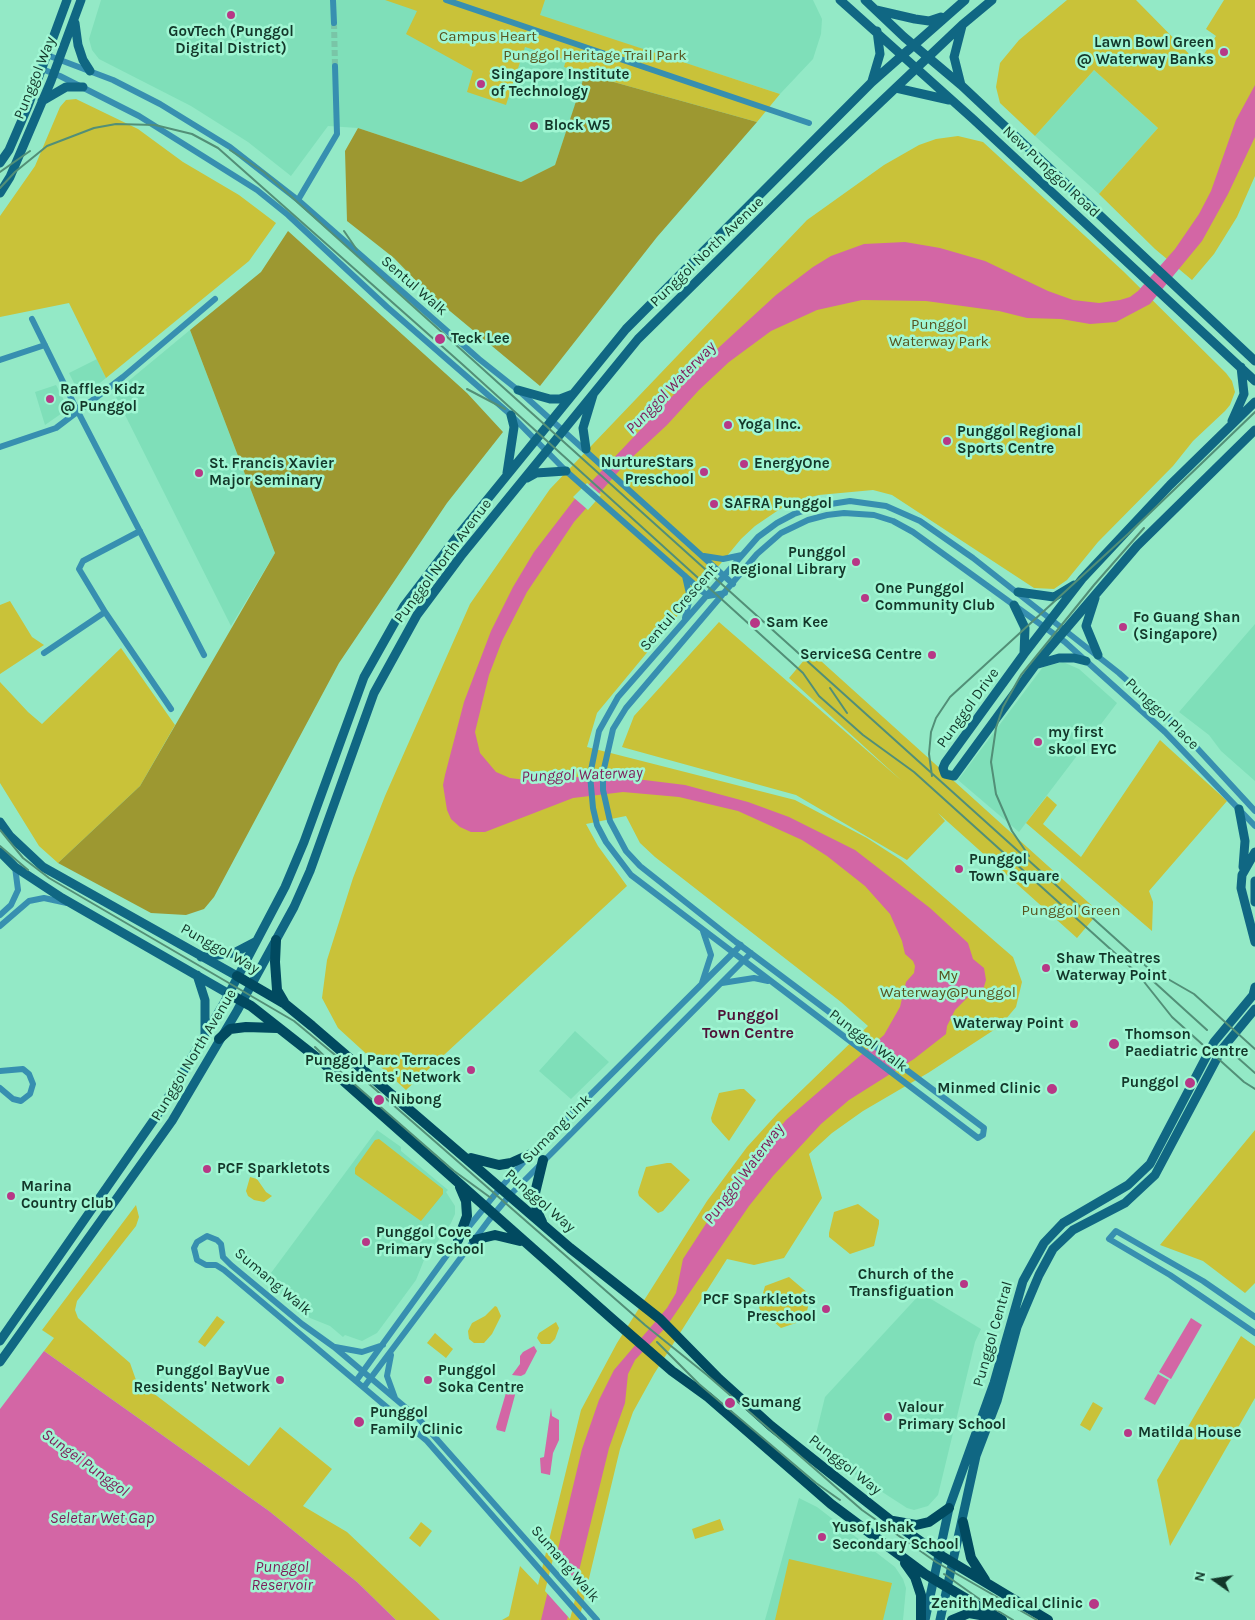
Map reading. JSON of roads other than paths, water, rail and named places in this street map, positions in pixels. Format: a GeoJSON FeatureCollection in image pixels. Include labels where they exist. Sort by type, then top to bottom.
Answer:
{"type":"FeatureCollection","features":[{"type":"Feature","properties":{"kind":"main road","name":"Punggol Way"},"geometry":{"type":"LineString","coordinates":[[0,163],[9,150],[42,69],[67,0]]}},
{"type":"Feature","properties":{"kind":"main road","name":"Punggol Way"},"geometry":{"type":"LineString","coordinates":[[0,193],[10,177],[54,73],[81,0]]}},
{"type":"Feature","properties":{"kind":"main road","name":"New Punggol Road"},"geometry":{"type":"LineString","coordinates":[[840,0],[877,31],[1255,381]]}},
{"type":"Feature","properties":{"kind":"main road","name":"New Punggol Road"},"geometry":{"type":"LineString","coordinates":[[865,0],[913,45],[961,85],[1254,359]]}},
{"type":"Feature","properties":{"kind":"main road","name":"Punggol North Avenue"},"geometry":{"type":"LineString","coordinates":[[0,1342],[160,1111],[229,994],[297,860],[351,708],[364,677],[386,634],[416,590],[506,475],[626,328],[872,82],[965,0]]}},
{"type":"Feature","properties":{"kind":"main road","name":"Punggol North Avenue"},"geometry":{"type":"LineString","coordinates":[[0,1362],[172,1121],[252,984],[310,871],[358,730],[388,664],[417,615],[461,556],[594,390],[638,339],[687,288],[962,25],[992,0]]}},
{"type":"Feature","properties":{"kind":"main road"},"geometry":{"type":"LineString","coordinates":[[876,10],[929,21],[945,16]]}},
{"type":"Feature","properties":{"kind":"main road"},"geometry":{"type":"LineString","coordinates":[[75,18],[74,32],[83,60],[90,71]]}},
{"type":"Feature","properties":{"kind":"main road"},"geometry":{"type":"LineString","coordinates":[[961,85],[954,57],[962,25]]}},
{"type":"Feature","properties":{"kind":"main road"},"geometry":{"type":"LineString","coordinates":[[872,82],[880,54],[877,31]]}},
{"type":"Feature","properties":{"kind":"main road"},"geometry":{"type":"LineString","coordinates":[[42,100],[66,87],[83,87]]}},
{"type":"Feature","properties":{"kind":"main road"},"geometry":{"type":"LineString","coordinates":[[896,88],[951,101]]}},
{"type":"Feature","properties":{"kind":"main road"},"geometry":{"type":"LineString","coordinates":[[1230,425],[1244,394],[1241,367]]}},
{"type":"Feature","properties":{"kind":"main road"},"geometry":{"type":"LineString","coordinates":[[518,390],[550,399],[560,399],[574,393]]}},
{"type":"Feature","properties":{"kind":"main road"},"geometry":{"type":"LineString","coordinates":[[586,449],[583,428],[594,390]]}},
{"type":"Feature","properties":{"kind":"main road","name":"Punggol Drive"},"geometry":{"type":"LineString","coordinates":[[1254,431],[1137,546],[1036,664],[954,776],[945,774],[942,768],[945,763],[1024,654],[1082,579],[1170,485],[1255,402]]}},
{"type":"Feature","properties":{"kind":"main road"},"geometry":{"type":"LineString","coordinates":[[506,475],[514,426],[510,414]]}},
{"type":"Feature","properties":{"kind":"main road"},"geometry":{"type":"LineString","coordinates":[[522,481],[536,473],[566,471]]}},
{"type":"Feature","properties":{"kind":"main road"},"geometry":{"type":"LineString","coordinates":[[1018,592],[1054,597],[1082,579]]}},
{"type":"Feature","properties":{"kind":"main road"},"geometry":{"type":"LineString","coordinates":[[1097,593],[1086,626],[1098,655]]}},
{"type":"Feature","properties":{"kind":"main road"},"geometry":{"type":"LineString","coordinates":[[1014,605],[1025,628],[1024,654]]}},
{"type":"Feature","properties":{"kind":"main road"},"geometry":{"type":"LineString","coordinates":[[1036,664],[1059,658],[1074,658],[1086,661]]}},
{"type":"Feature","properties":{"kind":"main road"},"geometry":{"type":"LineString","coordinates":[[1239,809],[1245,841],[1242,900],[1255,942]]}},
{"type":"Feature","properties":{"kind":"main road","name":"Punggol Way"},"geometry":{"type":"LineString","coordinates":[[0,822],[10,836],[43,867],[285,1004],[543,1224],[660,1319],[719,1380],[771,1426],[890,1520],[940,1555],[1048,1620]]}},
{"type":"Feature","properties":{"kind":"main road"},"geometry":{"type":"LineString","coordinates":[[0,852],[15,867],[73,904],[242,1001],[321,1061],[672,1371],[708,1397],[831,1504],[948,1589],[999,1619]]}},
{"type":"Feature","properties":{"kind":"main road"},"geometry":{"type":"LineString","coordinates":[[1242,875],[1255,852]]}},
{"type":"Feature","properties":{"kind":"main road"},"geometry":{"type":"LineString","coordinates":[[1255,881],[1255,901]]}},
{"type":"Feature","properties":{"kind":"main road"},"geometry":{"type":"LineString","coordinates":[[276,940],[277,990],[285,1004]]}},
{"type":"Feature","properties":{"kind":"main road"},"geometry":{"type":"LineString","coordinates":[[201,957],[234,953],[248,948],[257,941]]}},
{"type":"Feature","properties":{"kind":"main road"},"geometry":{"type":"LineString","coordinates":[[197,975],[205,1000],[205,1036]]}},
{"type":"Feature","properties":{"kind":"main road","name":"Punggol Central"},"geometry":{"type":"LineString","coordinates":[[925,1620],[950,1508],[994,1383],[1016,1297],[1038,1252],[1044,1242],[1063,1223],[1128,1185],[1150,1164],[1214,1042],[1253,995],[1255,987]]}},
{"type":"Feature","properties":{"kind":"main road","name":"Punggol Central"},"geometry":{"type":"LineString","coordinates":[[940,1620],[976,1456],[997,1401],[1017,1327],[1029,1296],[1053,1249],[1073,1230],[1126,1202],[1155,1175],[1222,1049],[1255,1009]]}},
{"type":"Feature","properties":{"kind":"main road"},"geometry":{"type":"LineString","coordinates":[[220,1039],[230,1029],[277,1028]]}},
{"type":"Feature","properties":{"kind":"main road"},"geometry":{"type":"LineString","coordinates":[[465,1156],[499,1165],[511,1163],[531,1154]]}},
{"type":"Feature","properties":{"kind":"main road"},"geometry":{"type":"LineString","coordinates":[[543,1160],[535,1193],[537,1211],[543,1224]]}},
{"type":"Feature","properties":{"kind":"main road"},"geometry":{"type":"LineString","coordinates":[[454,1177],[464,1192],[467,1208],[467,1216],[458,1240]]}},
{"type":"Feature","properties":{"kind":"main road"},"geometry":{"type":"LineString","coordinates":[[474,1240],[490,1235],[503,1235],[524,1242]]}},
{"type":"Feature","properties":{"kind":"main road"},"geometry":{"type":"LineString","coordinates":[[890,1520],[916,1525],[929,1522],[950,1508]]}},
{"type":"Feature","properties":{"kind":"main road"},"geometry":{"type":"LineString","coordinates":[[963,1522],[971,1558],[988,1584]]}},
{"type":"Feature","properties":{"kind":"main road"},"geometry":{"type":"LineString","coordinates":[[898,1554],[915,1577],[921,1595],[921,1620]]}},
{"type":"Feature","properties":{"kind":"main road"},"geometry":{"type":"LineString","coordinates":[[952,1620],[969,1613],[999,1619]]}},
{"type":"Feature","properties":{"kind":"street"},"geometry":{"type":"LineString","coordinates":[[333,0],[334,23]]}},
{"type":"Feature","properties":{"kind":"street"},"geometry":{"type":"LineString","coordinates":[[446,0],[809,123]]}},
{"type":"Feature","properties":{"kind":"street","name":"Sentul Walk"},"geometry":{"type":"LineString","coordinates":[[47,55],[90,71],[160,104],[230,147],[298,200],[478,359],[518,390],[586,449],[733,584]]}},
{"type":"Feature","properties":{"kind":"street"},"geometry":{"type":"LineString","coordinates":[[298,200],[337,134],[335,66]]}},
{"type":"Feature","properties":{"kind":"street"},"geometry":{"type":"LineString","coordinates":[[42,69],[83,87],[139,116],[257,190],[288,215],[387,307],[510,414],[566,471],[708,596],[725,593]]}},
{"type":"Feature","properties":{"kind":"street"},"geometry":{"type":"LineString","coordinates":[[0,447],[56,428],[123,377],[215,299]]}},
{"type":"Feature","properties":{"kind":"street"},"geometry":{"type":"LineString","coordinates":[[32,319],[204,655]]}},
{"type":"Feature","properties":{"kind":"street"},"geometry":{"type":"LineString","coordinates":[[0,360],[46,345]]}},
{"type":"Feature","properties":{"kind":"street","name":"Sentul Crescent"},"geometry":{"type":"LineString","coordinates":[[744,961],[650,890],[619,861],[597,825],[590,775],[593,751],[603,721],[618,697],[758,537],[777,523],[794,514],[818,506],[850,501],[886,506],[920,521],[1052,618]]}},
{"type":"Feature","properties":{"kind":"street","name":"Sentul Crescent"},"geometry":{"type":"LineString","coordinates":[[751,953],[640,866],[629,854],[616,836],[610,821],[603,790],[603,766],[608,741],[626,708],[757,554],[782,534],[808,520],[827,514],[859,514],[884,518],[913,532],[1045,626]]}},
{"type":"Feature","properties":{"kind":"street"},"geometry":{"type":"LineString","coordinates":[[140,531],[83,561],[79,568],[105,612],[171,709]]}},
{"type":"Feature","properties":{"kind":"street"},"geometry":{"type":"LineString","coordinates":[[702,556],[723,559],[742,555]]}},
{"type":"Feature","properties":{"kind":"street"},"geometry":{"type":"LineString","coordinates":[[685,576],[690,598],[685,620]]}},
{"type":"Feature","properties":{"kind":"street"},"geometry":{"type":"LineString","coordinates":[[44,653],[105,612]]}},
{"type":"Feature","properties":{"kind":"street","name":"Punggol Place"},"geometry":{"type":"LineString","coordinates":[[1052,618],[1098,655],[1173,722],[1255,811]]}},
{"type":"Feature","properties":{"kind":"street","name":"Punggol Place"},"geometry":{"type":"LineString","coordinates":[[1045,626],[1165,732],[1255,826]]}},
{"type":"Feature","properties":{"kind":"street"},"geometry":{"type":"LineString","coordinates":[[0,915],[11,905],[18,890],[15,867]]}},
{"type":"Feature","properties":{"kind":"street"},"geometry":{"type":"LineString","coordinates":[[0,926],[24,905],[34,899],[44,898],[73,904]]}},
{"type":"Feature","properties":{"kind":"street"},"geometry":{"type":"LineString","coordinates":[[700,927],[707,938],[711,955],[701,987]]}},
{"type":"Feature","properties":{"kind":"street","name":"Sumang Link"},"geometry":{"type":"LineString","coordinates":[[356,1381],[385,1344],[458,1240],[501,1187],[531,1154],[701,987],[741,945]]}},
{"type":"Feature","properties":{"kind":"street","name":"Sumang Link"},"geometry":{"type":"LineString","coordinates":[[364,1387],[494,1213],[510,1195],[751,953]]}},
{"type":"Feature","properties":{"kind":"street","name":"Punggol Walk"},"geometry":{"type":"LineString","coordinates":[[744,961],[928,1103],[978,1138],[983,1135],[984,1128],[751,953]]}},
{"type":"Feature","properties":{"kind":"street"},"geometry":{"type":"LineString","coordinates":[[720,984],[754,978],[770,982]]}},
{"type":"Feature","properties":{"kind":"street"},"geometry":{"type":"LineString","coordinates":[[0,1071],[23,1069],[29,1074],[34,1084],[30,1094],[21,1102],[13,1099],[0,1088]]}},
{"type":"Feature","properties":{"kind":"street"},"geometry":{"type":"LineString","coordinates":[[1255,1317],[1203,1280],[1116,1231],[1109,1239],[1170,1275],[1255,1333]]}},
{"type":"Feature","properties":{"kind":"street","name":"Sumang Walk"},"geometry":{"type":"LineString","coordinates":[[584,1620],[426,1441],[224,1270],[216,1265],[206,1265],[197,1260],[194,1248],[197,1242],[206,1236],[217,1240],[221,1244],[223,1257],[231,1265],[302,1324],[334,1347],[418,1418],[598,1620]]}},
{"type":"Feature","properties":{"kind":"street"},"geometry":{"type":"LineString","coordinates":[[334,1347],[362,1352],[385,1344]]}},
{"type":"Feature","properties":{"kind":"street"},"geometry":{"type":"LineString","coordinates":[[393,1349],[387,1367],[395,1399]]}},
{"type":"Feature","properties":{"kind":"water","name":"Punggol Waterway"},"geometry":{"type":"Polygon","coordinates":[[[1255,85],[1255,137],[1228,194],[1202,241],[1150,304],[1116,322],[1090,324],[1061,319],[1027,318],[999,311],[926,301],[862,300],[817,310],[771,331],[729,362],[699,390],[667,425],[626,463],[574,522],[527,592],[502,641],[489,675],[475,732],[480,753],[496,772],[510,778],[526,780],[620,777],[685,785],[748,802],[789,817],[855,850],[930,908],[968,943],[973,959],[984,968],[986,980],[983,990],[969,996],[955,1010],[947,1026],[946,1034],[914,1059],[849,1100],[821,1124],[773,1176],[749,1206],[666,1327],[635,1360],[628,1374],[625,1403],[609,1448],[567,1620],[541,1620],[582,1449],[599,1400],[614,1370],[667,1308],[676,1293],[683,1259],[726,1193],[786,1120],[884,1035],[900,1007],[906,982],[914,973],[915,966],[913,961],[905,954],[902,941],[890,914],[865,886],[827,856],[802,840],[738,811],[679,797],[623,792],[573,798],[485,832],[471,832],[460,827],[451,819],[447,810],[443,785],[464,702],[491,631],[513,587],[534,552],[574,500],[715,351],[776,295],[813,267],[831,256],[864,244],[905,242],[940,248],[985,261],[1048,291],[1073,300],[1099,303],[1130,297],[1138,291],[1175,249],[1199,214],[1211,191],[1236,120],[1255,85]]]}},
{"type":"Feature","properties":{"kind":"water"},"geometry":{"type":"Polygon","coordinates":[[[1191,1318],[1202,1325],[1171,1379],[1159,1372],[1191,1318]]]}},
{"type":"Feature","properties":{"kind":"water"},"geometry":{"type":"Polygon","coordinates":[[[534,1346],[537,1351],[525,1374],[521,1376],[512,1375],[520,1364],[520,1356],[523,1352],[534,1346]]]}},
{"type":"Feature","properties":{"kind":"water","name":"Seletar Wet Gap"},"geometry":{"type":"Polygon","coordinates":[[[44,1351],[269,1511],[357,1582],[396,1620],[0,1620],[0,1409],[44,1351]]]}},
{"type":"Feature","properties":{"kind":"water"},"geometry":{"type":"Polygon","coordinates":[[[1158,1374],[1169,1380],[1155,1405],[1144,1399],[1158,1374]]]}},
{"type":"Feature","properties":{"kind":"water"},"geometry":{"type":"Polygon","coordinates":[[[508,1386],[512,1387],[515,1395],[505,1432],[497,1430],[496,1427],[508,1386]]]}},
{"type":"Feature","properties":{"kind":"water"},"geometry":{"type":"Polygon","coordinates":[[[551,1408],[552,1416],[559,1420],[559,1440],[553,1453],[550,1475],[541,1473],[540,1458],[544,1457],[551,1408]]]}},
{"type":"Feature","properties":{"kind":"tunnel"},"geometry":{"type":"LineString","coordinates":[[334,23],[335,66]]}},
{"type":"Feature","properties":{"kind":"railway"},"geometry":{"type":"LineString","coordinates":[[0,188],[15,172],[47,146],[94,128],[116,124],[155,125],[192,134],[218,148],[462,364],[803,673],[819,696],[863,735],[914,772],[1137,973],[1172,1017],[1244,1082],[1255,1089]]}},
{"type":"Feature","properties":{"kind":"railway"},"geometry":{"type":"LineString","coordinates":[[230,150],[264,172],[1147,967],[1194,994],[1255,1049]]}},
{"type":"Feature","properties":{"kind":"railway"},"geometry":{"type":"LineString","coordinates":[[0,172],[30,151]]}},
{"type":"Feature","properties":{"kind":"railway"},"geometry":{"type":"LineString","coordinates":[[344,231],[357,250]]}},
{"type":"Feature","properties":{"kind":"railway"},"geometry":{"type":"LineString","coordinates":[[467,389],[505,409]]}},
{"type":"Feature","properties":{"kind":"railway"},"geometry":{"type":"LineString","coordinates":[[932,776],[929,754],[931,732],[936,718],[950,697],[1128,534],[1255,412]]}},
{"type":"Feature","properties":{"kind":"railway"},"geometry":{"type":"LineString","coordinates":[[1029,856],[1012,831],[996,794],[991,762],[996,728],[1003,707],[1021,675],[1094,585],[1144,528]]}},
{"type":"Feature","properties":{"kind":"railway"},"geometry":{"type":"LineString","coordinates":[[830,688],[847,713]]}},
{"type":"Feature","properties":{"kind":"railway"},"geometry":{"type":"LineString","coordinates":[[0,830],[23,858],[49,878],[294,1021],[862,1510],[936,1562],[1037,1620]]}},
{"type":"Feature","properties":{"kind":"railway"},"geometry":{"type":"LineString","coordinates":[[0,846],[28,870]]}},
{"type":"Feature","properties":{"kind":"railway"},"geometry":{"type":"LineString","coordinates":[[1142,971],[1207,1030]]}},
{"type":"Feature","properties":{"kind":"railway"},"geometry":{"type":"LineString","coordinates":[[315,1047],[345,1076],[454,1171],[491,1198]]}},
{"type":"Feature","properties":{"kind":"railway"},"geometry":{"type":"LineString","coordinates":[[1229,1050],[1255,1073]]}},
{"type":"Feature","properties":{"kind":"railway"},"geometry":{"type":"LineString","coordinates":[[657,1342],[699,1384],[816,1483],[840,1500]]}},
{"type":"Feature","properties":{"kind":"railway"},"geometry":{"type":"LineString","coordinates":[[944,1574],[1013,1620]]}},
{"type":"Feature","properties":{"kind":"place","name":"GovTech (Punggol Digital District)"},"geometry":{"type":"Point","coordinates":[231,15]}},
{"type":"Feature","properties":{"kind":"place","name":"Lawn Bowl Green @ Waterway Banks"},"geometry":{"type":"Point","coordinates":[1224,52]}},
{"type":"Feature","properties":{"kind":"place","name":"Singapore Institute of Technology"},"geometry":{"type":"Point","coordinates":[481,84]}},
{"type":"Feature","properties":{"kind":"place","name":"Block W5"},"geometry":{"type":"Point","coordinates":[534,126]}},
{"type":"Feature","properties":{"kind":"place","name":"Teck Lee"},"geometry":{"type":"Point","coordinates":[440,339]}},
{"type":"Feature","properties":{"kind":"place","name":"Raffles Kidz @ Punggol"},"geometry":{"type":"Point","coordinates":[50,399]}},
{"type":"Feature","properties":{"kind":"place","name":"Yoga Inc."},"geometry":{"type":"Point","coordinates":[728,425]}},
{"type":"Feature","properties":{"kind":"place","name":"Punggol Regional Sports Centre"},"geometry":{"type":"Point","coordinates":[947,441]}},
{"type":"Feature","properties":{"kind":"place","name":"EnergyOne"},"geometry":{"type":"Point","coordinates":[744,464]}},
{"type":"Feature","properties":{"kind":"place","name":"NurtureStars Preschool"},"geometry":{"type":"Point","coordinates":[704,472]}},
{"type":"Feature","properties":{"kind":"place","name":"St. Francis Xavier Major Seminary"},"geometry":{"type":"Point","coordinates":[199,473]}},
{"type":"Feature","properties":{"kind":"place","name":"SAFRA Punggol"},"geometry":{"type":"Point","coordinates":[714,504]}},
{"type":"Feature","properties":{"kind":"place","name":"Punggol Regional Library"},"geometry":{"type":"Point","coordinates":[856,562]}},
{"type":"Feature","properties":{"kind":"place","name":"One Punggol Community Club"},"geometry":{"type":"Point","coordinates":[865,598]}},
{"type":"Feature","properties":{"kind":"place","name":"Sam Kee"},"geometry":{"type":"Point","coordinates":[755,623]}},
{"type":"Feature","properties":{"kind":"place","name":"Fo Guang Shan (Singapore)"},"geometry":{"type":"Point","coordinates":[1123,627]}},
{"type":"Feature","properties":{"kind":"place","name":"ServiceSG Centre"},"geometry":{"type":"Point","coordinates":[932,655]}},
{"type":"Feature","properties":{"kind":"place","name":"my first skool EYC"},"geometry":{"type":"Point","coordinates":[1038,742]}},
{"type":"Feature","properties":{"kind":"place","name":"Punggol Town Square"},"geometry":{"type":"Point","coordinates":[959,869]}},
{"type":"Feature","properties":{"kind":"place","name":"Shaw Theatres Waterway Point"},"geometry":{"type":"Point","coordinates":[1046,968]}},
{"type":"Feature","properties":{"kind":"place","name":"Waterway Point"},"geometry":{"type":"Point","coordinates":[1074,1024]}},
{"type":"Feature","properties":{"kind":"place","name":"Thomson Paediatric Centre"},"geometry":{"type":"Point","coordinates":[1114,1044]}},
{"type":"Feature","properties":{"kind":"place","name":"Punggol Parc Terraces Residents' Network"},"geometry":{"type":"Point","coordinates":[471,1070]}},
{"type":"Feature","properties":{"kind":"place","name":"Punggol"},"geometry":{"type":"Point","coordinates":[1190,1083]}},
{"type":"Feature","properties":{"kind":"place","name":"Minmed Clinic"},"geometry":{"type":"Point","coordinates":[1052,1089]}},
{"type":"Feature","properties":{"kind":"place","name":"Nibong"},"geometry":{"type":"Point","coordinates":[379,1100]}},
{"type":"Feature","properties":{"kind":"place","name":"PCF Sparkletots"},"geometry":{"type":"Point","coordinates":[207,1169]}},
{"type":"Feature","properties":{"kind":"place","name":"Marina Country Club"},"geometry":{"type":"Point","coordinates":[11,1196]}},
{"type":"Feature","properties":{"kind":"place","name":"Punggol Cove Primary School"},"geometry":{"type":"Point","coordinates":[366,1242]}},
{"type":"Feature","properties":{"kind":"place","name":"Church of the Transfiguation"},"geometry":{"type":"Point","coordinates":[964,1284]}},
{"type":"Feature","properties":{"kind":"place","name":"PCF Sparkletots Preschool"},"geometry":{"type":"Point","coordinates":[826,1309]}},
{"type":"Feature","properties":{"kind":"place","name":"Punggol BayVue Residents' Network"},"geometry":{"type":"Point","coordinates":[280,1380]}},
{"type":"Feature","properties":{"kind":"place","name":"Punggol Soka Centre"},"geometry":{"type":"Point","coordinates":[428,1380]}},
{"type":"Feature","properties":{"kind":"place","name":"Sumang"},"geometry":{"type":"Point","coordinates":[730,1403]}},
{"type":"Feature","properties":{"kind":"place","name":"Valour Primary School"},"geometry":{"type":"Point","coordinates":[888,1417]}},
{"type":"Feature","properties":{"kind":"place","name":"Punggol Family Clinic"},"geometry":{"type":"Point","coordinates":[359,1422]}},
{"type":"Feature","properties":{"kind":"place","name":"Matilda House"},"geometry":{"type":"Point","coordinates":[1128,1433]}},
{"type":"Feature","properties":{"kind":"place","name":"Yusof Ishak Secondary School"},"geometry":{"type":"Point","coordinates":[822,1537]}},
{"type":"Feature","properties":{"kind":"place","name":"Zenith Medical Clinic"},"geometry":{"type":"Point","coordinates":[1094,1604]}},
{"type":"Feature","properties":{"kind":"district","name":"Punggol Town Centre"},"geometry":{"type":"Point","coordinates":[748,1024]}},
{"type":"Feature","properties":{"kind":"park label","name":"Campus Heart"},"geometry":{"type":"Point","coordinates":[488,37]}},
{"type":"Feature","properties":{"kind":"park label","name":"Punggol Heritage Trail Park"},"geometry":{"type":"Point","coordinates":[595,56]}},
{"type":"Feature","properties":{"kind":"park label","name":"Punggol Waterway Park"},"geometry":{"type":"Point","coordinates":[939,334]}},
{"type":"Feature","properties":{"kind":"park label","name":"Punggol Green"},"geometry":{"type":"Point","coordinates":[1071,911]}},
{"type":"Feature","properties":{"kind":"park label","name":"My Waterway@Punggol"},"geometry":{"type":"Point","coordinates":[948,984]}},
{"type":"Feature","properties":{"kind":"water label","name":"Sungei Punggol"},"geometry":{"type":"Point","coordinates":[85,1463]}},
{"type":"Feature","properties":{"kind":"water label","name":"Punggol Reservoir"},"geometry":{"type":"Point","coordinates":[282,1576]}}]}
